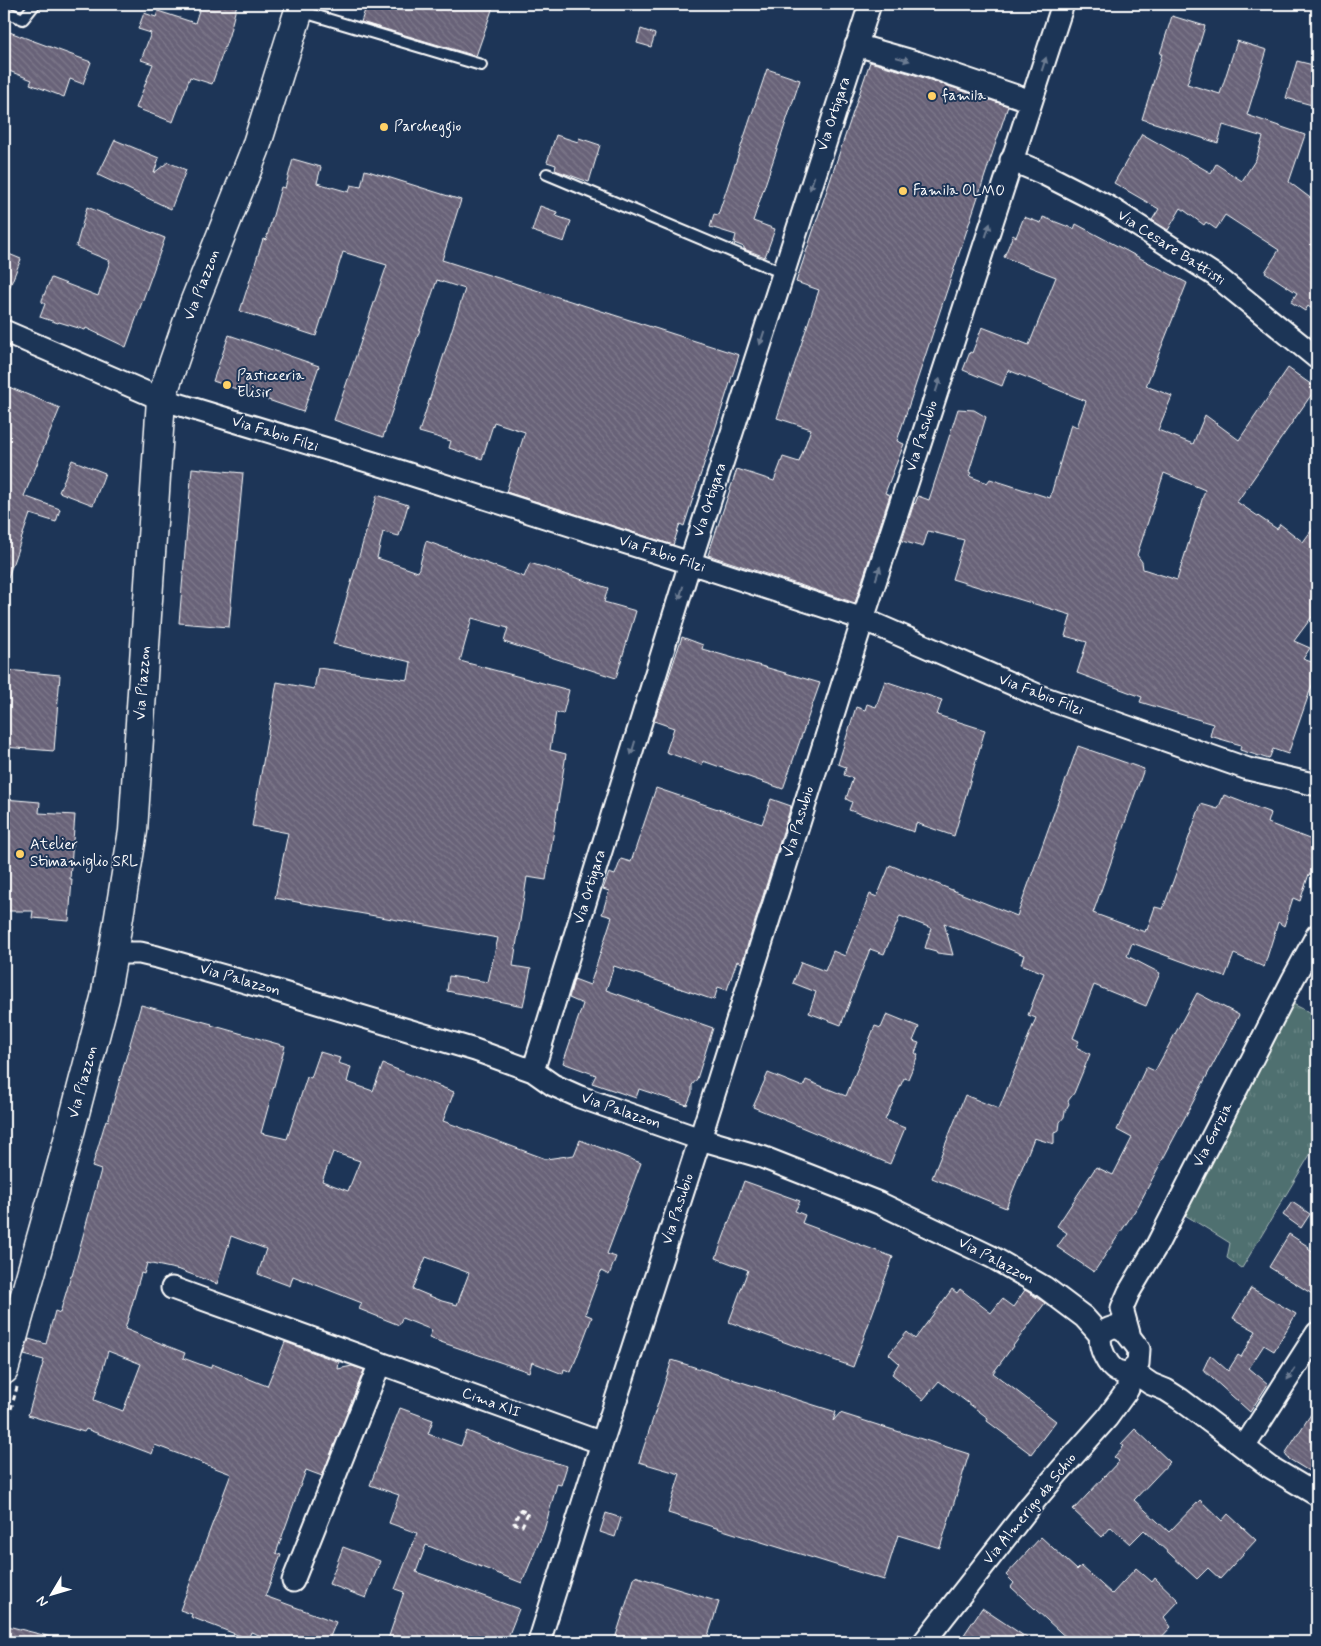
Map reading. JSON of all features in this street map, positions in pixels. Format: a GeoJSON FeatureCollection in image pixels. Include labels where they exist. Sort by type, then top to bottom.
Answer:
{"type":"FeatureCollection","features":[{"type":"Feature","properties":{"kind":"street","name":"Via Ortigara"},"geometry":{"type":"LineString","coordinates":[[533,1071],[690,563],[870,4]]}},
{"type":"Feature","properties":{"kind":"street","name":"Via Pasubio"},"geometry":{"type":"LineString","coordinates":[[539,1642],[700,1139],[863,619],[1011,160],[1064,4]]}},
{"type":"Feature","properties":{"kind":"street","name":"Via Piazzon"},"geometry":{"type":"LineString","coordinates":[[4,1370],[63,1159],[105,998],[133,831],[161,399],[194,304],[255,150],[300,7]]}},
{"type":"Feature","properties":{"kind":"street"},"geometry":{"type":"LineString","coordinates":[[856,45],[916,62],[1032,101]]}},
{"type":"Feature","properties":{"kind":"street","name":"Via Cesare Battisti"},"geometry":{"type":"LineString","coordinates":[[1011,160],[1042,173],[1109,207],[1216,276],[1317,358]]}},
{"type":"Feature","properties":{"kind":"street","name":"Via Fabio Filzi"},"geometry":{"type":"LineString","coordinates":[[4,331],[161,399],[387,468],[863,619],[1042,697],[1248,769],[1317,785]]}},
{"type":"Feature","properties":{"kind":"street","name":"Via Gorizia"},"geometry":{"type":"LineString","coordinates":[[1130,1337],[1122,1308],[1129,1292],[1157,1245],[1317,935]]}},
{"type":"Feature","properties":{"kind":"street","name":"Via Palazzon"},"geometry":{"type":"LineString","coordinates":[[113,952],[140,953],[157,957],[475,1050],[533,1071],[553,1085],[580,1097],[700,1139],[762,1157],[879,1203],[992,1257],[1044,1287],[1084,1317],[1101,1336]]}},
{"type":"Feature","properties":{"kind":"street","name":"Cima XII"},"geometry":{"type":"LineString","coordinates":[[172,1288],[602,1443]]}},
{"type":"Feature","properties":{"kind":"street"},"geometry":{"type":"LineString","coordinates":[[1130,1372],[1138,1364],[1139,1349],[1125,1331],[1117,1326],[1107,1328],[1101,1336],[1101,1346],[1110,1364],[1116,1370],[1130,1372],[1166,1390],[1270,1468],[1317,1495]]}},
{"type":"Feature","properties":{"kind":"street"},"geometry":{"type":"LineString","coordinates":[[1244,1447],[1317,1333]]}},
{"type":"Feature","properties":{"kind":"street"},"geometry":{"type":"LineString","coordinates":[[293,1581],[380,1363]]}},
{"type":"Feature","properties":{"kind":"street","name":"Via Almerigo da Schio"},"geometry":{"type":"LineString","coordinates":[[924,1642],[1031,1505],[1107,1418],[1128,1389],[1130,1372]]}},
{"type":"Feature","properties":{"kind":"lane"},"geometry":{"type":"LineString","coordinates":[[4,10],[23,19],[34,4]]}},
{"type":"Feature","properties":{"kind":"lane"},"geometry":{"type":"LineString","coordinates":[[300,7],[481,65]]}},
{"type":"Feature","properties":{"kind":"lane"},"geometry":{"type":"LineString","coordinates":[[547,174],[783,273]]}},
{"type":"Feature","properties":{"kind":"path"},"geometry":{"type":"LineString","coordinates":[[520,1510],[528,1513],[522,1526],[514,1523],[520,1510]]}},
{"type":"Feature","properties":{"kind":"green space"},"geometry":{"type":"Polygon","coordinates":[[[1293,1004],[1317,1016],[1317,1143],[1242,1268],[1227,1258],[1230,1243],[1185,1215],[1293,1004]]]}},
{"type":"Feature","properties":{"kind":"building"},"geometry":{"type":"Polygon","coordinates":[[[201,4],[237,4],[229,35],[212,84],[190,77],[173,122],[136,108],[153,64],[141,60],[151,33],[138,29],[144,13],[156,17],[158,11],[195,23],[201,4]]]}},
{"type":"Feature","properties":{"kind":"building"},"geometry":{"type":"Polygon","coordinates":[[[367,4],[494,4],[476,56],[361,22],[367,4]]]}},
{"type":"Feature","properties":{"kind":"building"},"geometry":{"type":"Polygon","coordinates":[[[1172,16],[1205,26],[1187,84],[1220,94],[1237,41],[1267,50],[1247,115],[1305,135],[1289,182],[1317,203],[1317,313],[1308,306],[1305,311],[1291,302],[1297,293],[1265,272],[1279,250],[1225,215],[1216,229],[1206,222],[1204,225],[1181,208],[1168,230],[1152,220],[1159,209],[1114,183],[1142,134],[1211,173],[1216,164],[1242,181],[1256,159],[1263,137],[1223,125],[1218,143],[1142,119],[1172,16]]]}},
{"type":"Feature","properties":{"kind":"building"},"geometry":{"type":"Polygon","coordinates":[[[641,29],[655,34],[651,47],[637,43],[641,29]]]}},
{"type":"Feature","properties":{"kind":"building"},"geometry":{"type":"Polygon","coordinates":[[[4,30],[91,62],[83,84],[70,79],[64,97],[30,84],[32,80],[4,69],[4,30]]]}},
{"type":"Feature","properties":{"kind":"building"},"geometry":{"type":"Polygon","coordinates":[[[1297,61],[1317,66],[1317,104],[1312,103],[1312,105],[1286,98],[1297,61]]]}},
{"type":"Feature","properties":{"kind":"building"},"geometry":{"type":"Polygon","coordinates":[[[870,62],[1008,106],[897,441],[904,444],[885,493],[890,495],[855,603],[708,555],[737,469],[774,481],[783,457],[799,462],[811,429],[777,418],[819,290],[796,282],[870,62]]]}},
{"type":"Feature","properties":{"kind":"building"},"geometry":{"type":"Polygon","coordinates":[[[767,69],[800,80],[753,221],[775,229],[765,257],[734,243],[736,235],[710,227],[714,214],[718,215],[767,69]]]}},
{"type":"Feature","properties":{"kind":"building"},"geometry":{"type":"Polygon","coordinates":[[[556,135],[578,142],[579,138],[600,145],[589,182],[555,170],[556,165],[547,162],[556,135]]]}},
{"type":"Feature","properties":{"kind":"building"},"geometry":{"type":"Polygon","coordinates":[[[115,140],[159,158],[154,173],[168,162],[186,170],[171,209],[98,175],[115,140]]]}},
{"type":"Feature","properties":{"kind":"building"},"geometry":{"type":"Polygon","coordinates":[[[293,159],[321,167],[317,183],[349,192],[351,185],[361,187],[365,170],[461,200],[442,260],[739,355],[684,526],[680,524],[673,545],[506,492],[525,432],[494,422],[482,459],[449,448],[451,441],[419,432],[465,289],[437,280],[383,437],[334,420],[387,265],[343,252],[316,336],[240,311],[263,239],[266,240],[281,187],[285,188],[293,159]]]}},
{"type":"Feature","properties":{"kind":"building"},"geometry":{"type":"Polygon","coordinates":[[[540,206],[557,212],[556,216],[571,221],[564,242],[532,231],[540,206]]]}},
{"type":"Feature","properties":{"kind":"building"},"geometry":{"type":"Polygon","coordinates":[[[87,207],[165,238],[126,347],[86,328],[85,330],[40,317],[45,304],[42,300],[51,278],[98,296],[110,261],[76,247],[87,207]]]}},
{"type":"Feature","properties":{"kind":"building"},"geometry":{"type":"Polygon","coordinates":[[[1024,217],[1041,223],[1043,217],[1074,229],[1076,224],[1187,283],[1146,386],[1172,396],[1158,430],[1193,444],[1205,415],[1239,440],[1288,368],[1316,388],[1237,502],[1277,529],[1280,524],[1303,542],[1317,523],[1317,610],[1294,641],[1310,648],[1303,659],[1317,664],[1317,671],[1288,754],[1273,749],[1269,759],[1240,750],[1241,745],[1210,736],[1213,724],[1140,702],[1142,697],[1077,673],[1087,642],[1065,636],[1071,615],[952,579],[964,540],[928,531],[923,547],[902,541],[918,496],[929,500],[958,409],[974,410],[986,417],[969,476],[987,483],[990,479],[1050,498],[1071,424],[1077,427],[1086,401],[1008,370],[1002,386],[963,370],[982,327],[1029,345],[1056,277],[1004,257],[1013,235],[1016,237],[1024,217]],[[1164,473],[1137,555],[1142,562],[1143,569],[1177,580],[1205,490],[1164,473]]]}},
{"type":"Feature","properties":{"kind":"building"},"geometry":{"type":"Polygon","coordinates":[[[4,252],[21,259],[4,301],[4,252]]]}},
{"type":"Feature","properties":{"kind":"building"},"geometry":{"type":"Polygon","coordinates":[[[229,335],[319,366],[303,412],[213,381],[229,335]]]}},
{"type":"Feature","properties":{"kind":"building"},"geometry":{"type":"Polygon","coordinates":[[[4,385],[60,408],[24,496],[60,509],[56,522],[30,514],[6,583],[4,582],[4,385]]]}},
{"type":"Feature","properties":{"kind":"building"},"geometry":{"type":"Polygon","coordinates":[[[72,460],[105,473],[93,505],[59,492],[72,460]]]}},
{"type":"Feature","properties":{"kind":"building"},"geometry":{"type":"Polygon","coordinates":[[[192,468],[243,473],[229,627],[179,623],[192,468]]]}},
{"type":"Feature","properties":{"kind":"building"},"geometry":{"type":"Polygon","coordinates":[[[377,495],[408,505],[399,536],[383,532],[377,558],[418,572],[426,541],[524,577],[530,563],[608,588],[604,602],[636,611],[616,678],[504,642],[508,628],[472,618],[460,661],[569,690],[563,714],[556,712],[550,750],[566,754],[546,880],[527,877],[513,966],[531,969],[523,1006],[447,991],[449,976],[488,982],[498,938],[275,898],[288,833],[252,826],[277,682],[314,689],[318,668],[408,680],[411,662],[333,644],[377,495]]]}},
{"type":"Feature","properties":{"kind":"building"},"geometry":{"type":"Polygon","coordinates":[[[682,637],[703,645],[702,649],[820,683],[783,789],[703,761],[702,765],[666,752],[674,728],[654,721],[682,637]]]}},
{"type":"Feature","properties":{"kind":"building"},"geometry":{"type":"Polygon","coordinates":[[[7,670],[60,675],[54,751],[4,747],[4,681],[6,681],[7,670]]]}},
{"type":"Feature","properties":{"kind":"building"},"geometry":{"type":"Polygon","coordinates":[[[885,681],[942,700],[937,715],[985,730],[954,836],[916,823],[914,832],[849,810],[852,802],[846,799],[853,778],[844,775],[846,767],[838,764],[856,707],[865,710],[867,704],[876,707],[885,681]]]}},
{"type":"Feature","properties":{"kind":"building"},"geometry":{"type":"Polygon","coordinates":[[[1078,746],[1144,769],[1093,913],[1145,932],[1155,907],[1163,909],[1201,804],[1218,809],[1224,795],[1271,813],[1268,823],[1317,842],[1317,877],[1309,874],[1300,901],[1293,898],[1284,926],[1278,922],[1264,967],[1234,954],[1225,977],[1132,943],[1127,956],[1160,973],[1146,1006],[1094,985],[1073,1038],[1079,1041],[1076,1047],[1090,1054],[1074,1093],[1068,1101],[1069,1104],[1060,1122],[1059,1130],[1054,1133],[1054,1144],[1034,1138],[1006,1208],[932,1178],[965,1095],[999,1109],[1036,1018],[1028,1015],[1044,973],[1021,964],[1024,955],[944,923],[953,955],[937,953],[925,948],[931,928],[900,916],[884,954],[870,949],[841,1025],[809,1013],[816,992],[793,983],[801,962],[825,971],[833,951],[845,956],[870,894],[877,897],[890,865],[1017,916],[1078,746]]]}},
{"type":"Feature","properties":{"kind":"building"},"geometry":{"type":"Polygon","coordinates":[[[656,788],[762,824],[771,799],[791,806],[742,963],[737,961],[727,990],[718,987],[714,1000],[614,966],[606,990],[713,1028],[697,1079],[692,1085],[692,1093],[687,1105],[639,1089],[636,1098],[592,1083],[596,1075],[563,1063],[583,1004],[569,998],[574,979],[590,985],[612,917],[602,914],[609,891],[603,889],[609,873],[615,875],[621,859],[631,862],[656,788]]]}},
{"type":"Feature","properties":{"kind":"building"},"geometry":{"type":"Polygon","coordinates":[[[4,799],[40,802],[39,813],[75,815],[69,921],[32,918],[33,911],[4,911],[4,799]]]}},
{"type":"Feature","properties":{"kind":"building"},"geometry":{"type":"Polygon","coordinates":[[[1197,993],[1239,1015],[1138,1206],[1094,1272],[1057,1247],[1067,1233],[1057,1226],[1096,1167],[1113,1175],[1132,1138],[1117,1130],[1146,1067],[1155,1071],[1197,993]]]}},
{"type":"Feature","properties":{"kind":"building"},"geometry":{"type":"Polygon","coordinates":[[[141,1005],[285,1046],[261,1133],[287,1139],[307,1077],[311,1078],[320,1052],[340,1058],[338,1063],[351,1067],[347,1082],[373,1091],[383,1064],[454,1092],[443,1121],[546,1159],[574,1155],[580,1140],[641,1163],[607,1254],[616,1257],[609,1275],[601,1271],[585,1314],[592,1317],[571,1372],[564,1369],[563,1374],[532,1362],[529,1372],[429,1338],[432,1330],[402,1318],[399,1325],[359,1309],[362,1303],[293,1276],[290,1286],[258,1274],[266,1249],[231,1236],[217,1284],[180,1270],[147,1263],[144,1274],[141,1273],[125,1329],[185,1353],[183,1358],[210,1368],[212,1364],[267,1386],[285,1342],[339,1362],[338,1369],[352,1366],[364,1370],[322,1476],[306,1470],[276,1553],[281,1555],[265,1596],[336,1622],[328,1642],[278,1642],[251,1632],[248,1639],[191,1617],[192,1614],[180,1610],[231,1474],[155,1445],[152,1454],[86,1429],[84,1432],[28,1415],[44,1360],[24,1355],[29,1339],[46,1344],[55,1311],[60,1313],[101,1170],[92,1167],[106,1120],[108,1121],[141,1005]],[[333,1152],[322,1181],[348,1191],[360,1161],[333,1152]],[[426,1257],[413,1289],[457,1305],[469,1273],[426,1257]],[[108,1351],[94,1400],[123,1411],[141,1364],[108,1351]]]}},
{"type":"Feature","properties":{"kind":"building"},"geometry":{"type":"Polygon","coordinates":[[[887,1014],[919,1027],[913,1041],[919,1043],[915,1053],[918,1055],[908,1079],[904,1078],[885,1120],[905,1128],[890,1164],[753,1107],[768,1073],[803,1087],[806,1080],[846,1096],[875,1026],[881,1028],[887,1014]]]}},
{"type":"Feature","properties":{"kind":"building"},"geometry":{"type":"Polygon","coordinates":[[[744,1181],[800,1201],[795,1211],[805,1215],[802,1223],[893,1257],[853,1367],[729,1322],[748,1270],[716,1258],[744,1181]]]}},
{"type":"Feature","properties":{"kind":"building"},"geometry":{"type":"Polygon","coordinates":[[[1292,1202],[1310,1214],[1301,1228],[1283,1215],[1292,1202]]]}},
{"type":"Feature","properties":{"kind":"building"},"geometry":{"type":"Polygon","coordinates":[[[1289,1234],[1309,1247],[1308,1249],[1317,1255],[1317,1297],[1269,1267],[1289,1234]]]}},
{"type":"Feature","properties":{"kind":"building"},"geometry":{"type":"Polygon","coordinates":[[[1251,1288],[1296,1314],[1274,1351],[1264,1345],[1249,1368],[1268,1384],[1250,1412],[1203,1370],[1210,1355],[1228,1371],[1238,1355],[1241,1357],[1256,1331],[1233,1318],[1251,1288]]]}},
{"type":"Feature","properties":{"kind":"building"},"geometry":{"type":"Polygon","coordinates":[[[952,1289],[957,1293],[960,1289],[991,1313],[1002,1299],[1013,1307],[1025,1290],[1045,1303],[993,1373],[1056,1421],[1031,1454],[939,1381],[923,1400],[892,1374],[899,1363],[889,1354],[907,1332],[915,1339],[952,1289]]]}},
{"type":"Feature","properties":{"kind":"building"},"geometry":{"type":"Polygon","coordinates":[[[672,1360],[836,1412],[833,1421],[840,1413],[969,1454],[940,1548],[898,1535],[884,1580],[668,1513],[680,1474],[639,1462],[672,1360]]]}},
{"type":"Feature","properties":{"kind":"building"},"geometry":{"type":"Polygon","coordinates":[[[1317,1405],[1317,1476],[1289,1459],[1285,1454],[1317,1405]]]}},
{"type":"Feature","properties":{"kind":"building"},"geometry":{"type":"Polygon","coordinates":[[[400,1408],[433,1420],[428,1434],[461,1446],[467,1431],[522,1453],[567,1466],[561,1485],[557,1484],[544,1530],[522,1583],[426,1545],[416,1572],[519,1609],[506,1642],[387,1642],[404,1592],[395,1589],[417,1533],[389,1523],[399,1495],[370,1485],[400,1408]]]}},
{"type":"Feature","properties":{"kind":"building"},"geometry":{"type":"Polygon","coordinates":[[[1135,1429],[1170,1462],[1134,1500],[1169,1532],[1200,1500],[1222,1521],[1228,1514],[1256,1540],[1220,1579],[1208,1568],[1197,1579],[1144,1530],[1130,1544],[1111,1527],[1102,1537],[1073,1510],[1119,1461],[1114,1457],[1124,1446],[1121,1444],[1135,1429]]]}},
{"type":"Feature","properties":{"kind":"building"},"geometry":{"type":"Polygon","coordinates":[[[606,1513],[621,1518],[615,1537],[600,1532],[606,1513]]]}},
{"type":"Feature","properties":{"kind":"building"},"geometry":{"type":"Polygon","coordinates":[[[1041,1537],[1077,1570],[1081,1566],[1112,1594],[1136,1568],[1152,1582],[1155,1578],[1179,1601],[1164,1617],[1171,1627],[1157,1642],[1071,1642],[1011,1587],[1014,1583],[1006,1575],[1041,1537]]]}},
{"type":"Feature","properties":{"kind":"building"},"geometry":{"type":"Polygon","coordinates":[[[343,1547],[380,1561],[366,1598],[329,1584],[343,1547]]]}},
{"type":"Feature","properties":{"kind":"building"},"geometry":{"type":"Polygon","coordinates":[[[635,1576],[719,1602],[706,1642],[614,1642],[635,1576]]]}},
{"type":"Feature","properties":{"kind":"building"},"geometry":{"type":"Polygon","coordinates":[[[982,1608],[1033,1642],[959,1642],[982,1608]]]}},
{"type":"Feature","properties":{"kind":"building"},"geometry":{"type":"Polygon","coordinates":[[[4,1625],[51,1637],[51,1642],[4,1642],[4,1625]]]}},
{"type":"Feature","properties":{"kind":"place","name":"famila"},"geometry":{"type":"Point","coordinates":[932,96]}},
{"type":"Feature","properties":{"kind":"place","name":"Parcheggio"},"geometry":{"type":"Point","coordinates":[384,127]}},
{"type":"Feature","properties":{"kind":"place","name":"Famila OLMO"},"geometry":{"type":"Point","coordinates":[903,191]}},
{"type":"Feature","properties":{"kind":"place","name":"Pasticceria Elisir"},"geometry":{"type":"Point","coordinates":[227,385]}},
{"type":"Feature","properties":{"kind":"place","name":"Atelier Stimamiglio SRL"},"geometry":{"type":"Point","coordinates":[20,854]}}]}
